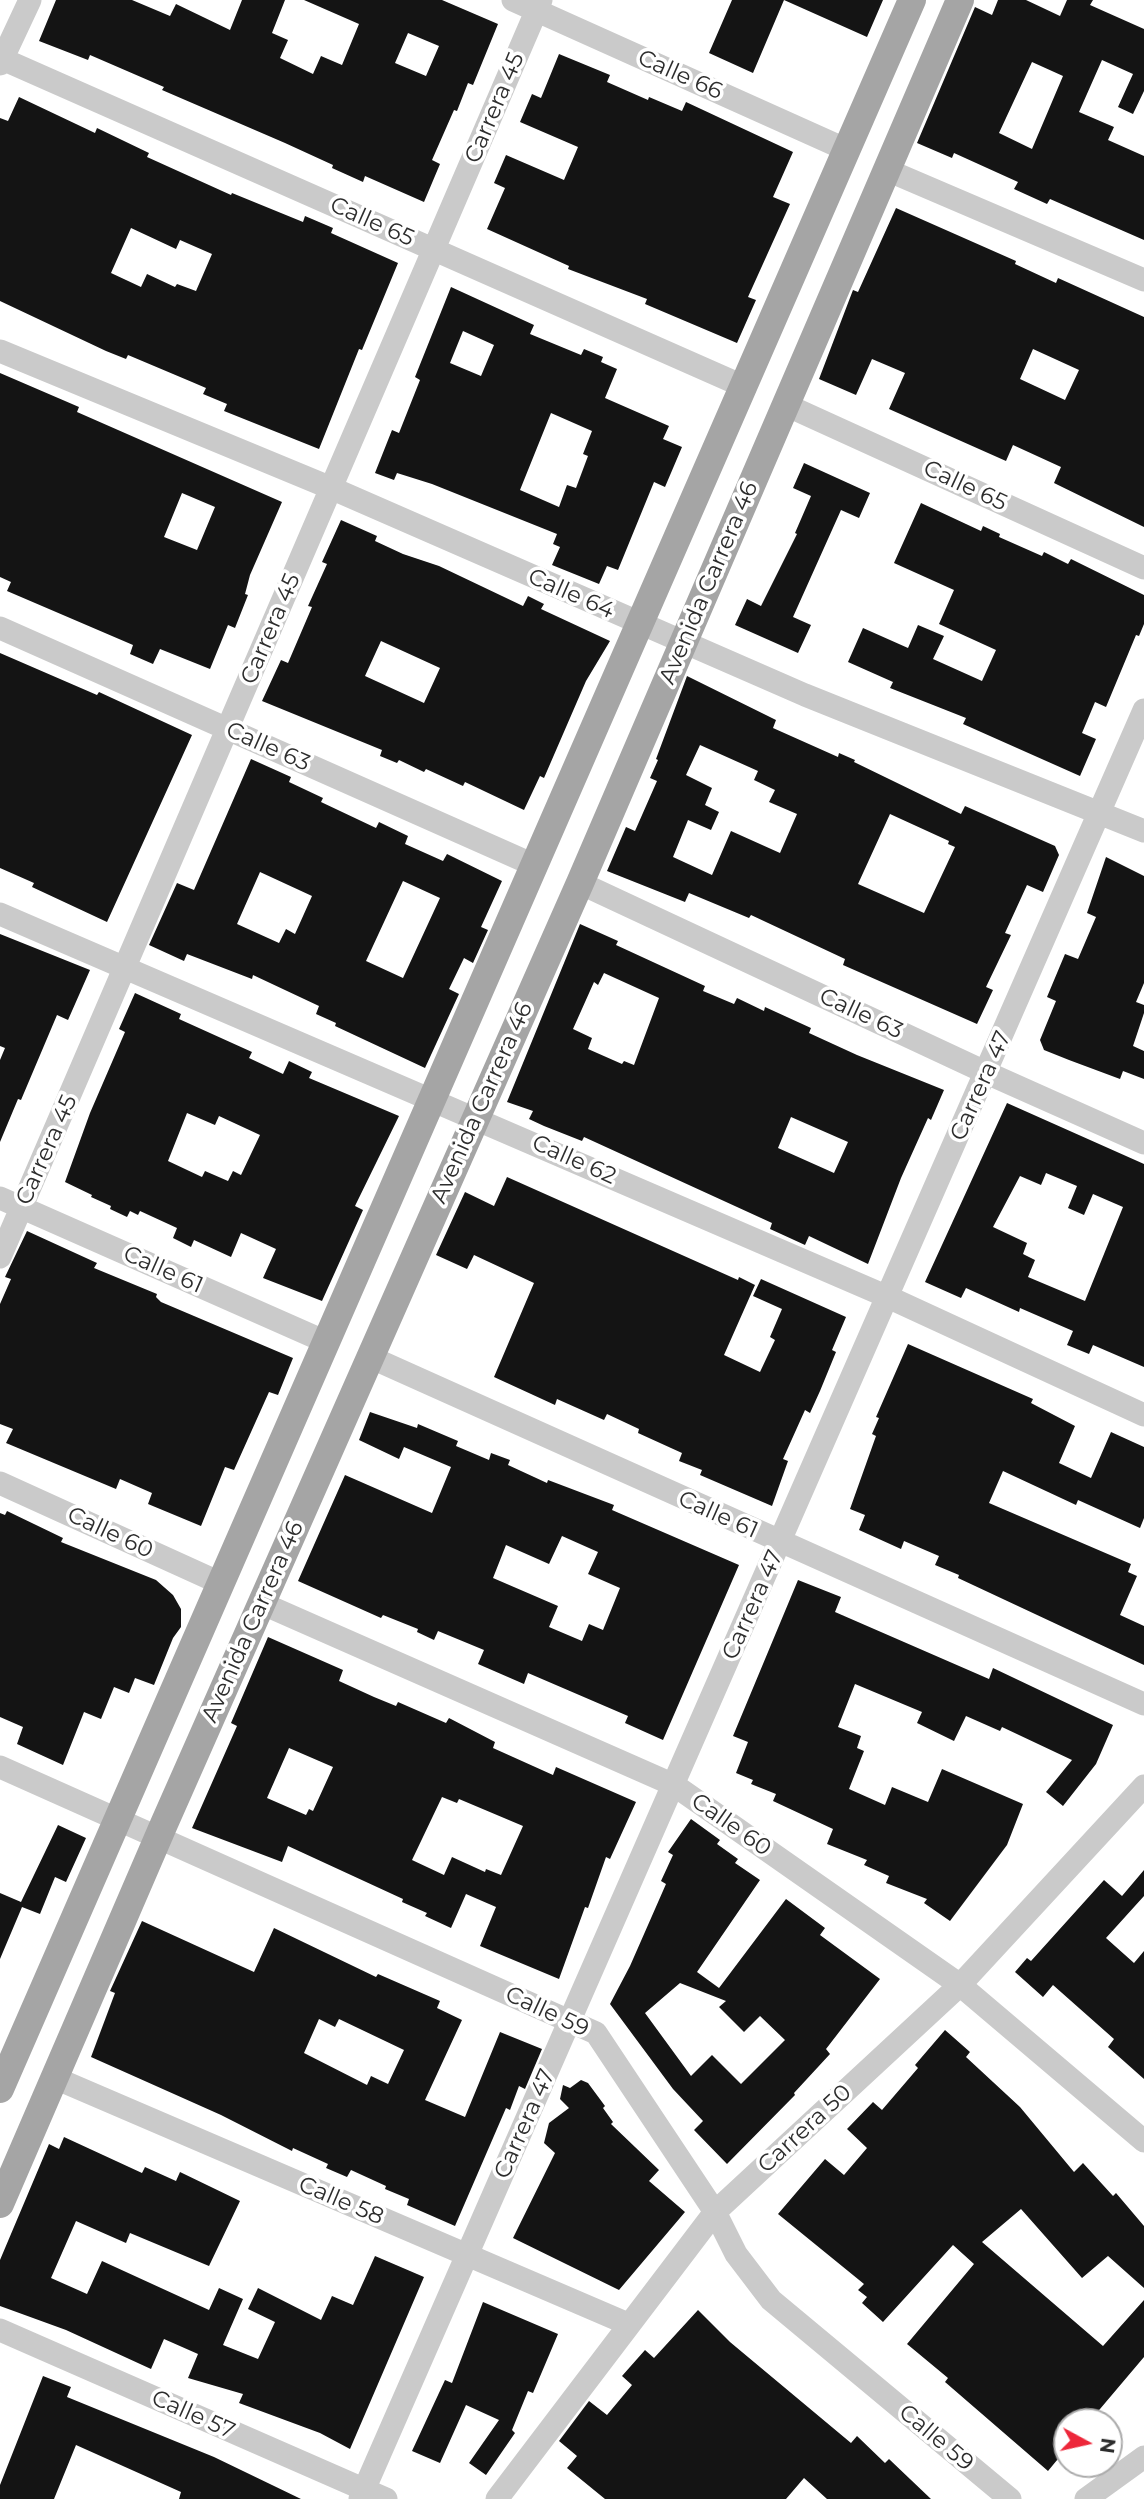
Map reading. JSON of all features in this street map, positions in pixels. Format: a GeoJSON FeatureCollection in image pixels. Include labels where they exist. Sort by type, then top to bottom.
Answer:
{"type":"FeatureCollection","features":[{"type":"Feature","properties":{"kind":"main road","name":"Avenida Carrera 46"},"geometry":{"type":"LineString","coordinates":[[0,2089],[7,2054],[116,1819],[536,866],[912,0]]}},
{"type":"Feature","properties":{"kind":"main road","name":"Avenida Carrera 46"},"geometry":{"type":"LineString","coordinates":[[0,2204],[261,1603],[580,883],[960,0]]}},
{"type":"Feature","properties":{"kind":"street"},"geometry":{"type":"LineString","coordinates":[[1,60],[30,0]]}},
{"type":"Feature","properties":{"kind":"street","name":"Calle 66"},"geometry":{"type":"LineString","coordinates":[[513,0],[539,5],[847,150]]}},
{"type":"Feature","properties":{"kind":"street","name":"Carrera 45"},"geometry":{"type":"LineString","coordinates":[[0,1258],[128,967],[539,5]]}},
{"type":"Feature","properties":{"kind":"street","name":"Calle 65"},"geometry":{"type":"LineString","coordinates":[[1,60],[745,387]]}},
{"type":"Feature","properties":{"kind":"street"},"geometry":{"type":"LineString","coordinates":[[887,170],[1144,280]]}},
{"type":"Feature","properties":{"kind":"street","name":"Calle 64"},"geometry":{"type":"LineString","coordinates":[[0,351],[331,488],[683,643],[1144,831]]}},
{"type":"Feature","properties":{"kind":"street","name":"Calle 65"},"geometry":{"type":"LineString","coordinates":[[786,404],[1144,568]]}},
{"type":"Feature","properties":{"kind":"street","name":"Calle 63"},"geometry":{"type":"LineString","coordinates":[[0,628],[536,866]]}},
{"type":"Feature","properties":{"kind":"street","name":"Carrera 47"},"geometry":{"type":"LineString","coordinates":[[362,2495],[1144,710]]}},
{"type":"Feature","properties":{"kind":"street","name":"Calle 63"},"geometry":{"type":"LineString","coordinates":[[580,883],[987,1073],[1144,1143]]}},
{"type":"Feature","properties":{"kind":"street","name":"Calle 62"},"geometry":{"type":"LineString","coordinates":[[0,914],[433,1098],[888,1297],[1144,1415]]}},
{"type":"Feature","properties":{"kind":"street","name":"Calle 61"},"geometry":{"type":"LineString","coordinates":[[0,1198],[326,1342]]}},
{"type":"Feature","properties":{"kind":"street","name":"Calle 61"},"geometry":{"type":"LineString","coordinates":[[370,1357],[780,1544],[1144,1704]]}},
{"type":"Feature","properties":{"kind":"street","name":"Calle 60"},"geometry":{"type":"LineString","coordinates":[[0,1483],[220,1583]]}},
{"type":"Feature","properties":{"kind":"street","name":"Calle 60"},"geometry":{"type":"LineString","coordinates":[[261,1603],[674,1786],[960,1985],[1144,2141]]}},
{"type":"Feature","properties":{"kind":"street","name":"Calle 59"},"geometry":{"type":"LineString","coordinates":[[0,1767],[596,2033],[715,2212],[736,2254],[771,2300],[1010,2499]]}},
{"type":"Feature","properties":{"kind":"street","name":"Carrera 50"},"geometry":{"type":"LineString","coordinates":[[497,2499],[715,2212],[960,1985],[1144,1786]]}},
{"type":"Feature","properties":{"kind":"street","name":"Calle 58"},"geometry":{"type":"LineString","coordinates":[[55,2078],[628,2324]]}},
{"type":"Feature","properties":{"kind":"street","name":"Calle 57"},"geometry":{"type":"LineString","coordinates":[[0,2330],[362,2495],[386,2499]]}},
{"type":"Feature","properties":{"kind":"street"},"geometry":{"type":"LineString","coordinates":[[1086,2499],[1144,2457]]}},
{"type":"Feature","properties":{"kind":"building"},"geometry":{"type":"Polygon","coordinates":[[[56,0],[132,0],[170,16],[176,4],[230,30],[242,0],[285,0],[272,33],[288,40],[280,58],[313,74],[321,56],[342,65],[359,24],[304,0],[442,0],[498,24],[473,85],[468,83],[432,160],[440,164],[424,202],[365,176],[363,182],[332,168],[333,165],[162,90],[164,87],[90,55],[88,60],[39,41],[56,0]],[[408,33],[395,63],[426,76],[439,46],[408,33]]]}},
{"type":"Feature","properties":{"kind":"building"},"geometry":{"type":"Polygon","coordinates":[[[732,0],[784,0],[753,73],[709,53],[732,0]]]}},
{"type":"Feature","properties":{"kind":"building"},"geometry":{"type":"Polygon","coordinates":[[[784,0],[883,0],[867,37],[784,0]]]}},
{"type":"Feature","properties":{"kind":"building"},"geometry":{"type":"Polygon","coordinates":[[[998,0],[1026,0],[1060,16],[1067,0],[1093,0],[1090,5],[1144,29],[1144,91],[1133,114],[1118,107],[1133,74],[1102,60],[1079,112],[1114,127],[1108,140],[1144,156],[1144,240],[1050,199],[1047,204],[1014,189],[1018,182],[954,153],[952,158],[917,143],[975,7],[992,15],[998,0]],[[1032,62],[999,133],[1032,149],[1063,76],[1032,62]]]}},
{"type":"Feature","properties":{"kind":"building"},"geometry":{"type":"Polygon","coordinates":[[[559,54],[610,75],[607,82],[648,100],[649,97],[682,111],[686,102],[793,152],[773,197],[790,204],[748,297],[756,300],[737,343],[645,304],[647,299],[568,269],[569,266],[487,229],[505,188],[494,183],[506,155],[564,180],[578,147],[520,122],[532,94],[541,98],[559,54]]]}},
{"type":"Feature","properties":{"kind":"building"},"geometry":{"type":"Polygon","coordinates":[[[19,97],[95,133],[97,128],[149,153],[147,157],[231,195],[232,193],[303,222],[305,216],[333,228],[331,233],[398,263],[362,350],[359,349],[319,449],[224,411],[227,404],[203,394],[206,388],[128,355],[126,359],[106,351],[0,301],[0,118],[8,121],[19,97]],[[131,228],[111,273],[141,287],[147,274],[175,287],[177,284],[196,291],[212,254],[180,240],[176,249],[131,228]]]}},
{"type":"Feature","properties":{"kind":"building"},"geometry":{"type":"Polygon","coordinates":[[[896,208],[1016,261],[1015,264],[1056,283],[1058,278],[1144,317],[1144,527],[1054,483],[1061,467],[1013,445],[1006,461],[889,409],[905,373],[872,359],[856,395],[819,379],[853,290],[858,292],[896,208]],[[1033,349],[1020,379],[1065,400],[1079,370],[1033,349]]]}},
{"type":"Feature","properties":{"kind":"building"},"geometry":{"type":"Polygon","coordinates":[[[451,287],[534,325],[530,334],[581,355],[584,349],[603,357],[601,362],[617,369],[605,398],[669,426],[663,439],[682,447],[665,487],[654,482],[618,570],[607,566],[599,584],[552,565],[560,547],[553,544],[557,534],[432,484],[397,473],[394,480],[375,473],[392,430],[399,433],[420,380],[415,377],[451,287]],[[463,331],[450,363],[481,376],[494,345],[463,331]],[[551,413],[520,490],[559,507],[567,485],[576,488],[588,456],[583,454],[592,431],[551,413]]]}},
{"type":"Feature","properties":{"kind":"building"},"geometry":{"type":"Polygon","coordinates":[[[0,373],[79,407],[77,412],[282,502],[250,575],[245,594],[248,595],[235,628],[228,625],[210,669],[160,649],[153,664],[130,654],[133,645],[7,591],[11,582],[0,577],[0,373]],[[182,493],[164,537],[197,550],[215,507],[182,493]]]}},
{"type":"Feature","properties":{"kind":"building"},"geometry":{"type":"Polygon","coordinates":[[[804,463],[870,493],[859,518],[841,510],[793,617],[811,625],[798,653],[735,625],[747,599],[761,606],[797,534],[795,533],[811,496],[793,488],[804,463]]]}},
{"type":"Feature","properties":{"kind":"building"},"geometry":{"type":"Polygon","coordinates":[[[921,503],[981,531],[983,526],[1000,534],[999,537],[1042,556],[1044,552],[1068,564],[1071,559],[1144,595],[1144,624],[1139,636],[1136,635],[1106,707],[1095,702],[1082,733],[1096,739],[1080,776],[963,724],[966,718],[890,688],[893,682],[848,662],[863,628],[908,648],[918,625],[944,636],[933,659],[982,681],[996,650],[939,624],[954,590],[894,563],[921,503]]]}},
{"type":"Feature","properties":{"kind":"building"},"geometry":{"type":"Polygon","coordinates":[[[341,520],[377,536],[375,541],[439,566],[523,606],[528,596],[544,604],[541,609],[610,641],[586,681],[544,778],[540,776],[524,810],[465,782],[463,786],[426,769],[424,772],[399,760],[397,763],[380,756],[382,750],[262,701],[281,660],[288,663],[312,607],[308,606],[327,564],[322,562],[341,520]],[[381,641],[365,676],[424,703],[440,668],[381,641]]]}},
{"type":"Feature","properties":{"kind":"building"},"geometry":{"type":"Polygon","coordinates":[[[0,653],[97,695],[99,692],[192,735],[107,922],[32,887],[34,883],[0,868],[0,653]]]}},
{"type":"Feature","properties":{"kind":"building"},"geometry":{"type":"Polygon","coordinates":[[[687,676],[776,720],[773,728],[838,757],[839,753],[855,760],[854,762],[961,814],[965,806],[1055,846],[1059,855],[1043,892],[1027,885],[1005,933],[1011,935],[986,987],[993,990],[977,1024],[843,965],[845,959],[751,915],[749,918],[689,893],[685,902],[607,871],[626,827],[635,831],[657,781],[650,778],[658,760],[656,759],[687,676]],[[700,745],[686,775],[712,788],[705,805],[719,812],[711,830],[688,820],[673,857],[712,875],[731,831],[780,853],[797,814],[769,802],[775,790],[754,780],[758,771],[700,745]],[[890,814],[858,884],[924,913],[955,847],[948,844],[949,841],[890,814]]]}},
{"type":"Feature","properties":{"kind":"building"},"geometry":{"type":"Polygon","coordinates":[[[251,759],[291,777],[289,782],[323,798],[321,802],[376,828],[379,822],[408,836],[405,844],[443,861],[447,854],[502,881],[481,927],[488,930],[473,963],[464,958],[449,989],[459,994],[425,1068],[335,1026],[336,1023],[316,1014],[319,1006],[253,975],[252,979],[187,954],[184,961],[149,945],[177,883],[194,890],[251,759]],[[260,872],[237,924],[279,943],[286,929],[295,934],[312,896],[260,872]],[[403,881],[366,961],[403,978],[440,898],[403,881]]]}},
{"type":"Feature","properties":{"kind":"building"},"geometry":{"type":"Polygon","coordinates":[[[1106,857],[1144,876],[1144,983],[1136,1002],[1144,1005],[1144,1013],[1133,1046],[1144,1051],[1144,1079],[1123,1071],[1120,1079],[1069,1060],[1044,1050],[1040,1040],[1056,1001],[1047,997],[1065,954],[1078,959],[1096,917],[1087,913],[1106,857]]]}},
{"type":"Feature","properties":{"kind":"building"},"geometry":{"type":"Polygon","coordinates":[[[580,924],[618,941],[616,945],[705,986],[703,991],[734,1004],[737,998],[764,1011],[765,1007],[811,1028],[809,1033],[944,1090],[901,1178],[868,1264],[809,1236],[805,1245],[770,1229],[772,1223],[584,1137],[582,1141],[529,1119],[533,1111],[507,1102],[580,924]],[[604,973],[598,985],[594,982],[573,1029],[592,1038],[588,1049],[622,1064],[624,1061],[634,1065],[659,998],[604,973]],[[791,1117],[778,1148],[834,1173],[848,1142],[791,1117]]]}},
{"type":"Feature","properties":{"kind":"building"},"geometry":{"type":"Polygon","coordinates":[[[0,934],[90,970],[68,1020],[57,1015],[0,1142],[0,1060],[5,1048],[0,1046],[0,934]]]}},
{"type":"Feature","properties":{"kind":"building"},"geometry":{"type":"Polygon","coordinates":[[[135,993],[181,1014],[179,1019],[252,1052],[249,1058],[283,1074],[289,1061],[312,1072],[309,1078],[399,1116],[355,1206],[363,1210],[322,1301],[263,1278],[276,1249],[241,1233],[231,1257],[194,1240],[191,1247],[173,1238],[177,1228],[140,1211],[138,1215],[130,1211],[127,1217],[65,1182],[90,1113],[125,1032],[119,1029],[135,993]],[[187,1113],[168,1161],[202,1177],[205,1171],[228,1181],[233,1171],[241,1175],[260,1135],[219,1116],[215,1125],[187,1113]]]}},
{"type":"Feature","properties":{"kind":"building"},"geometry":{"type":"Polygon","coordinates":[[[1007,1103],[1144,1164],[1144,1367],[1093,1345],[1089,1354],[1067,1345],[1073,1331],[1020,1308],[1019,1312],[966,1288],[961,1298],[925,1282],[1007,1103]],[[1046,1173],[1041,1185],[1020,1176],[993,1227],[1027,1243],[1023,1254],[1035,1260],[1028,1277],[1085,1301],[1123,1207],[1093,1194],[1084,1215],[1068,1208],[1077,1186],[1046,1173]]]}},
{"type":"Feature","properties":{"kind":"building"},"geometry":{"type":"Polygon","coordinates":[[[507,1177],[738,1280],[739,1277],[755,1285],[724,1355],[760,1372],[775,1340],[770,1337],[782,1309],[753,1296],[761,1279],[846,1317],[832,1350],[836,1352],[820,1391],[810,1413],[805,1410],[783,1459],[788,1461],[772,1506],[700,1475],[702,1470],[679,1461],[682,1453],[638,1433],[639,1429],[607,1414],[604,1420],[557,1399],[555,1405],[494,1377],[534,1283],[474,1255],[467,1269],[436,1255],[465,1192],[494,1206],[507,1177]]]}},
{"type":"Feature","properties":{"kind":"building"},"geometry":{"type":"Polygon","coordinates":[[[27,1231],[97,1263],[94,1268],[157,1294],[156,1297],[161,1302],[293,1358],[278,1395],[269,1392],[234,1470],[225,1467],[201,1526],[148,1504],[152,1493],[120,1479],[116,1489],[6,1443],[13,1429],[0,1424],[0,1304],[11,1279],[5,1277],[27,1231]]]}},
{"type":"Feature","properties":{"kind":"building"},"geometry":{"type":"Polygon","coordinates":[[[908,1344],[1033,1399],[1031,1403],[1075,1426],[1059,1463],[1091,1478],[1111,1432],[1144,1447],[1144,1518],[1140,1528],[1078,1500],[1076,1505],[1003,1471],[989,1503],[1131,1564],[1128,1572],[1137,1576],[1120,1615],[1144,1626],[1144,1665],[958,1578],[959,1575],[935,1565],[939,1556],[904,1541],[901,1549],[859,1530],[865,1515],[850,1509],[876,1436],[872,1434],[879,1418],[876,1417],[908,1344]]]}},
{"type":"Feature","properties":{"kind":"building"},"geometry":{"type":"Polygon","coordinates":[[[370,1412],[417,1428],[418,1424],[458,1441],[456,1446],[489,1460],[491,1453],[510,1460],[508,1465],[547,1483],[548,1480],[614,1505],[612,1510],[739,1565],[663,1740],[625,1723],[628,1716],[528,1673],[524,1684],[478,1664],[484,1650],[438,1631],[434,1640],[417,1632],[418,1629],[383,1615],[381,1618],[298,1581],[345,1475],[432,1513],[451,1467],[404,1447],[399,1459],[359,1440],[370,1412]],[[562,1536],[549,1564],[506,1545],[493,1578],[558,1606],[549,1627],[582,1641],[589,1624],[603,1630],[620,1588],[588,1574],[598,1552],[562,1536]]]}},
{"type":"Feature","properties":{"kind":"building"},"geometry":{"type":"Polygon","coordinates":[[[7,1511],[63,1538],[61,1542],[156,1580],[173,1595],[181,1609],[181,1627],[173,1638],[154,1685],[135,1678],[129,1693],[114,1687],[101,1719],[84,1712],[63,1765],[17,1744],[23,1727],[0,1717],[0,1513],[5,1515],[7,1511]]]}},
{"type":"Feature","properties":{"kind":"building"},"geometry":{"type":"Polygon","coordinates":[[[798,1580],[841,1597],[835,1612],[989,1679],[993,1668],[1113,1725],[1096,1764],[1063,1806],[1046,1792],[1072,1760],[1002,1727],[1000,1731],[966,1716],[954,1741],[917,1723],[922,1712],[855,1684],[838,1727],[861,1736],[857,1748],[864,1751],[849,1789],[885,1805],[892,1787],[928,1802],[942,1769],[1023,1804],[1007,1845],[950,1921],[924,1903],[927,1899],[886,1883],[889,1876],[864,1865],[867,1860],[827,1844],[833,1829],[773,1801],[776,1794],[751,1784],[753,1780],[736,1773],[748,1742],[733,1736],[798,1580]]]}},
{"type":"Feature","properties":{"kind":"building"},"geometry":{"type":"Polygon","coordinates":[[[268,1637],[343,1670],[339,1681],[374,1697],[396,1706],[398,1702],[446,1723],[449,1718],[495,1742],[493,1748],[553,1775],[556,1767],[636,1802],[610,1859],[606,1857],[559,1979],[480,1946],[496,1907],[466,1894],[451,1928],[425,1916],[427,1913],[402,1902],[403,1899],[288,1846],[282,1862],[192,1828],[237,1726],[231,1723],[268,1637]],[[289,1748],[267,1798],[306,1815],[309,1809],[313,1811],[333,1767],[289,1748]],[[442,1797],[412,1860],[444,1875],[452,1857],[485,1872],[486,1869],[501,1875],[523,1826],[459,1799],[457,1803],[442,1797]]]}},
{"type":"Feature","properties":{"kind":"building"},"geometry":{"type":"Polygon","coordinates":[[[691,1819],[720,1840],[717,1844],[738,1859],[735,1863],[760,1880],[697,1972],[719,1988],[786,1899],[825,1928],[820,1935],[880,1979],[826,2049],[830,2054],[795,2095],[727,2164],[694,2130],[703,2121],[673,2089],[610,2004],[666,1884],[661,1881],[673,1855],[668,1852],[691,1819]],[[680,1983],[645,2013],[691,2076],[712,2055],[741,2084],[785,2040],[760,2016],[744,2032],[719,2007],[726,2001],[680,1983]]]}},
{"type":"Feature","properties":{"kind":"building"},"geometry":{"type":"Polygon","coordinates":[[[58,1825],[86,1838],[66,1882],[55,1877],[40,1914],[22,1907],[0,1959],[0,1893],[21,1902],[58,1825]]]}},
{"type":"Feature","properties":{"kind":"building"},"geometry":{"type":"Polygon","coordinates":[[[1144,1870],[1144,1896],[1106,1938],[1134,1963],[1144,1951],[1144,2079],[1108,2047],[1114,2039],[1053,1985],[1043,1997],[1015,1972],[1027,1958],[1031,1961],[1104,1880],[1122,1896],[1144,1870]]]}},
{"type":"Feature","properties":{"kind":"building"},"geometry":{"type":"Polygon","coordinates":[[[142,1921],[254,1972],[274,1928],[376,1977],[378,1974],[440,2001],[437,2008],[462,2020],[425,2100],[465,2117],[500,2032],[542,2049],[525,2089],[519,2086],[510,2110],[506,2108],[455,2226],[407,2205],[409,2199],[385,2189],[386,2186],[351,2170],[347,2177],[326,2168],[328,2164],[293,2148],[292,2151],[221,2115],[91,2057],[115,1993],[110,1991],[142,1921]],[[319,2019],[304,2053],[367,2085],[371,2076],[388,2084],[404,2050],[339,2019],[335,2027],[319,2019]]]}},
{"type":"Feature","properties":{"kind":"building"},"geometry":{"type":"Polygon","coordinates":[[[945,2030],[970,2052],[966,2057],[1020,2107],[1074,2172],[1083,2163],[1113,2196],[1116,2193],[1144,2226],[1144,2288],[1108,2256],[1082,2278],[1021,2209],[982,2242],[1103,2346],[1144,2300],[1144,2357],[1101,2408],[1053,2408],[1053,2465],[1048,2471],[945,2382],[948,2378],[907,2344],[974,2264],[953,2245],[883,2322],[862,2303],[867,2297],[858,2290],[864,2284],[778,2214],[825,2159],[844,2175],[867,2148],[847,2129],[873,2102],[882,2110],[918,2068],[915,2065],[945,2030]]]}},
{"type":"Feature","properties":{"kind":"building"},"geometry":{"type":"Polygon","coordinates":[[[581,2080],[588,2083],[605,2106],[603,2108],[613,2122],[611,2124],[659,2170],[649,2181],[685,2212],[619,2290],[513,2238],[555,2153],[544,2143],[549,2123],[569,2108],[560,2099],[563,2085],[570,2088],[581,2080]]]}},
{"type":"Feature","properties":{"kind":"building"},"geometry":{"type":"Polygon","coordinates":[[[64,2137],[142,2173],[145,2167],[176,2181],[180,2172],[240,2201],[209,2266],[130,2233],[126,2243],[76,2221],[51,2278],[87,2294],[102,2261],[209,2310],[219,2288],[243,2299],[223,2345],[258,2359],[275,2322],[248,2309],[258,2288],[321,2320],[332,2296],[353,2305],[375,2256],[424,2277],[350,2449],[320,2433],[239,2403],[243,2394],[188,2378],[198,2354],[164,2339],[151,2369],[66,2330],[0,2306],[0,2260],[49,2144],[59,2149],[64,2137]]]}},
{"type":"Feature","properties":{"kind":"building"},"geometry":{"type":"Polygon","coordinates":[[[483,2302],[558,2334],[533,2393],[528,2391],[512,2430],[515,2433],[486,2475],[469,2463],[499,2420],[466,2405],[440,2463],[412,2451],[445,2380],[452,2383],[483,2302]]]}},
{"type":"Feature","properties":{"kind":"building"},"geometry":{"type":"Polygon","coordinates":[[[698,2310],[730,2342],[851,2443],[857,2436],[885,2463],[889,2459],[931,2499],[827,2499],[804,2478],[786,2499],[605,2499],[567,2468],[577,2456],[559,2441],[589,2401],[607,2415],[632,2385],[622,2376],[645,2350],[654,2358],[698,2310]]]}},
{"type":"Feature","properties":{"kind":"building"},"geometry":{"type":"Polygon","coordinates":[[[43,2376],[71,2387],[67,2397],[214,2457],[301,2499],[179,2499],[181,2492],[76,2445],[54,2499],[0,2499],[0,2485],[43,2376]]]}}]}
